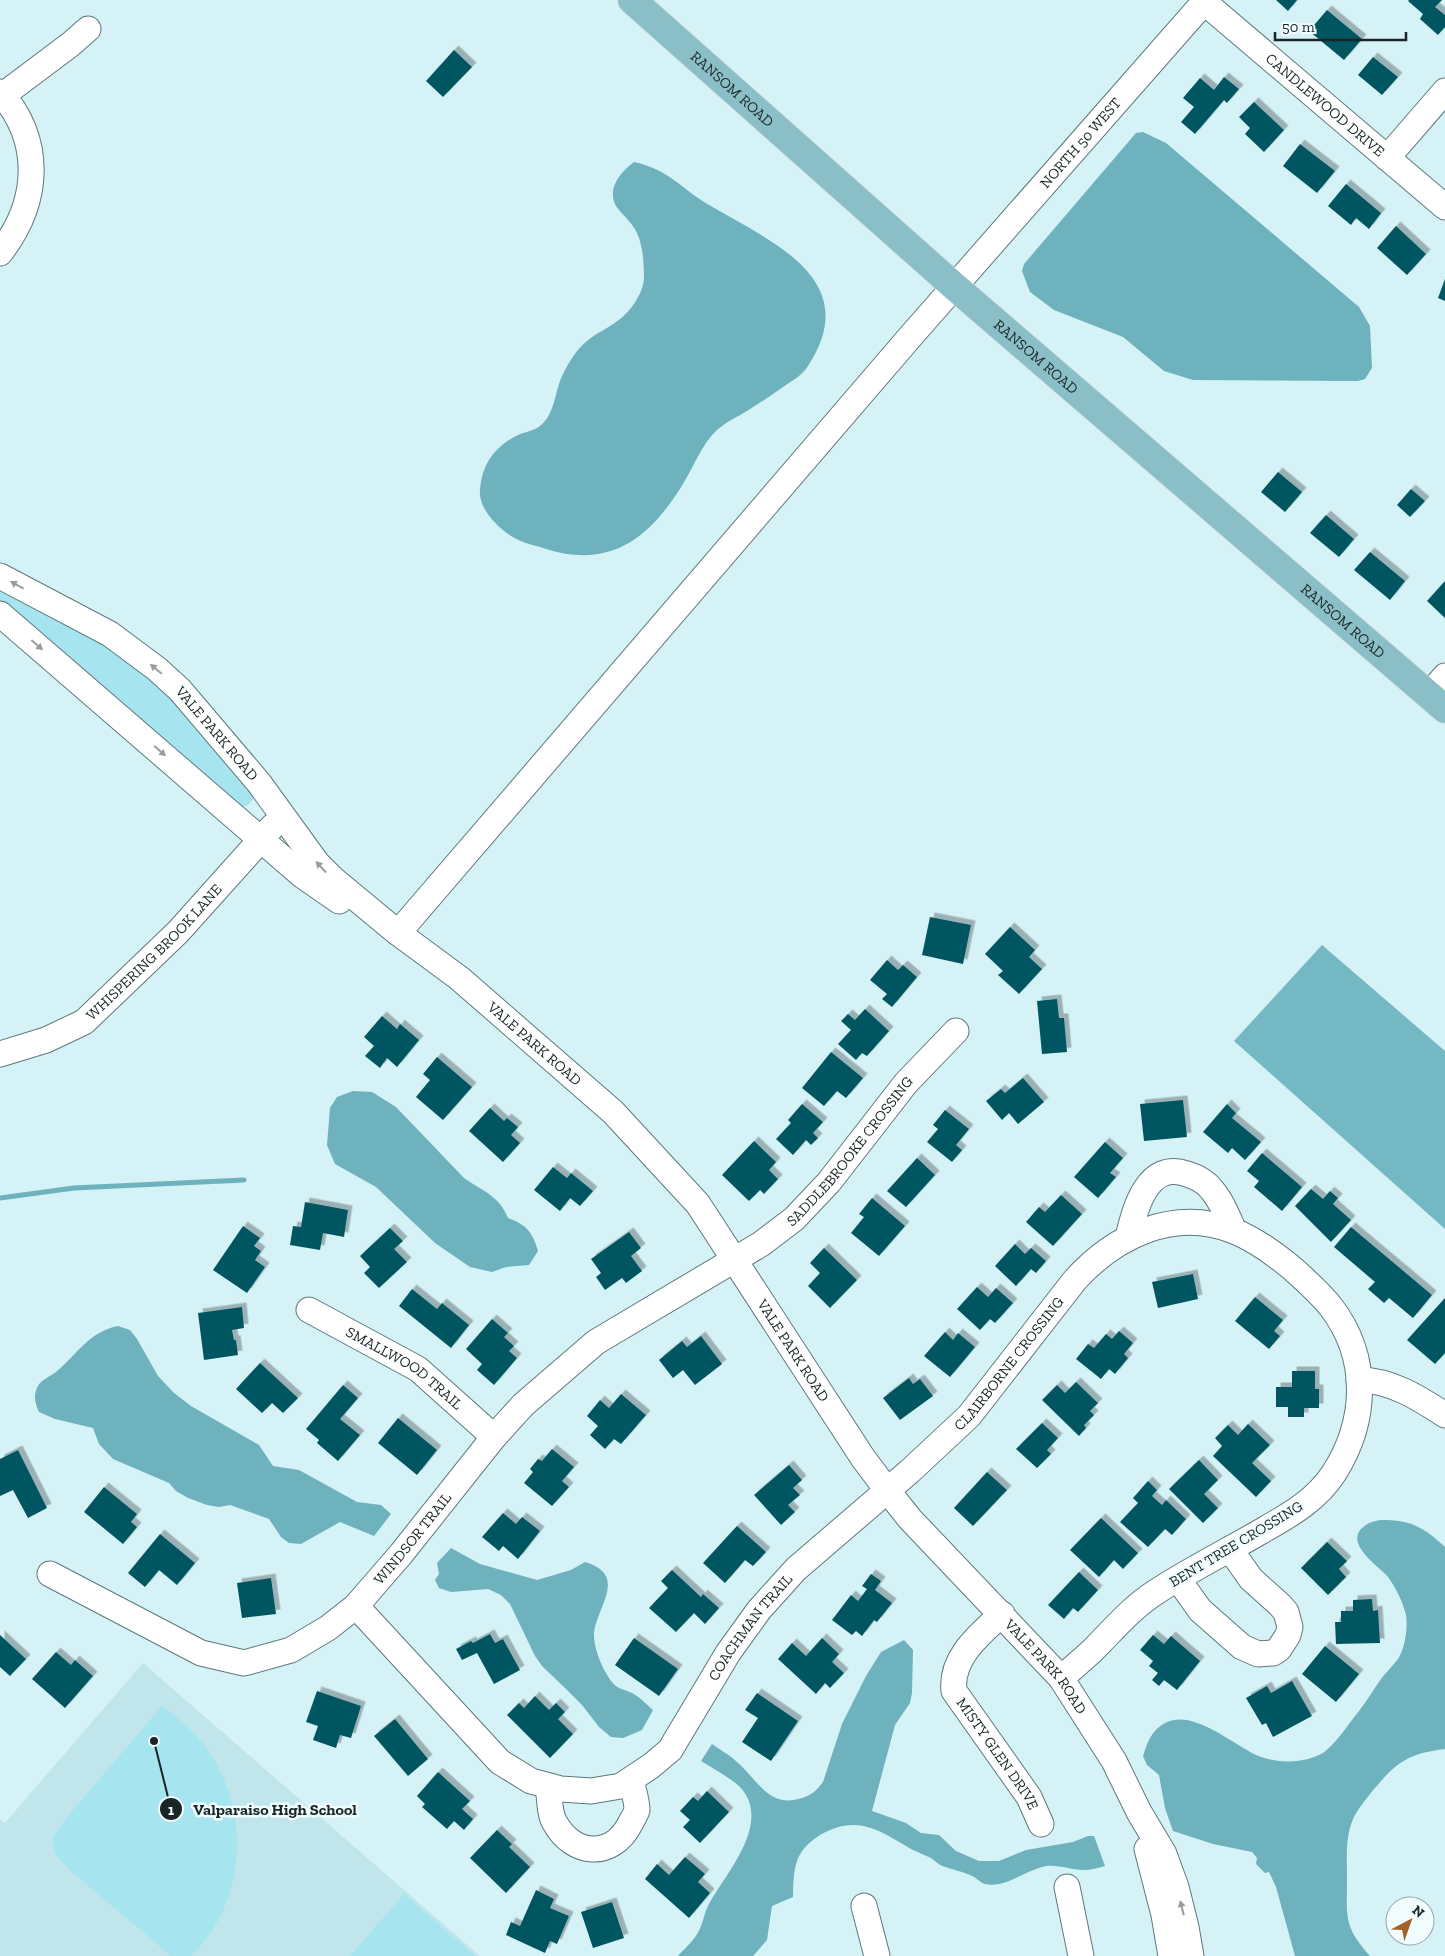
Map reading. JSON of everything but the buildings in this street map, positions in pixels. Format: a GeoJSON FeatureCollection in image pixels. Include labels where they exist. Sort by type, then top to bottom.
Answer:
{"type":"FeatureCollection","features":[{"type":"Feature","properties":{"kind":"main road","name":"RANSOM ROAD"},"geometry":{"type":"LineString","coordinates":[[632,0],[955,287],[1440,693]]}},
{"type":"Feature","properties":{"kind":"street","name":"NORTH 50 WEST"},"geometry":{"type":"LineString","coordinates":[[398,933],[904,344],[1205,1]]}},
{"type":"Feature","properties":{"kind":"street","name":"CANDLEWOOD DRIVE"},"geometry":{"type":"LineString","coordinates":[[1205,1],[1445,208]]}},
{"type":"Feature","properties":{"kind":"street"},"geometry":{"type":"LineString","coordinates":[[0,253],[16,230],[24,213],[31,182],[30,152],[26,136],[15,114],[1,93],[71,44],[88,29]]}},
{"type":"Feature","properties":{"kind":"street"},"geometry":{"type":"LineString","coordinates":[[1387,158],[1445,91]]}},
{"type":"Feature","properties":{"kind":"street","name":"VALE PARK ROAD"},"geometry":{"type":"LineString","coordinates":[[0,576],[110,634],[157,669],[190,702],[283,814],[317,862],[334,880],[398,933],[459,978],[613,1112],[698,1204],[863,1458],[886,1490],[910,1519],[1061,1678],[1114,1761],[1138,1812],[1164,1854],[1176,1887],[1186,1927],[1190,1956]]}},
{"type":"Feature","properties":{"kind":"street","name":"VALE PARK ROAD"},"geometry":{"type":"LineString","coordinates":[[0,614],[304,876],[330,896],[398,933]]}},
{"type":"Feature","properties":{"kind":"street","name":"WHISPERING BROOK LANE"},"geometry":{"type":"LineString","coordinates":[[0,1054],[46,1040],[84,1022],[178,932],[283,814]]}},
{"type":"Feature","properties":{"kind":"street","name":"SADDLEBROOKE CROSSING"},"geometry":{"type":"LineString","coordinates":[[734,1259],[761,1244],[800,1212],[829,1182],[906,1083],[956,1031]]}},
{"type":"Feature","properties":{"kind":"street"},"geometry":{"type":"LineString","coordinates":[[1128,1237],[1140,1196],[1152,1181],[1164,1173],[1181,1172],[1196,1177],[1211,1188],[1220,1200],[1234,1231]]}},
{"type":"Feature","properties":{"kind":"street","name":"CLAIRBORNE CROSSING"},"geometry":{"type":"LineString","coordinates":[[886,1490],[969,1416],[1074,1280],[1088,1265],[1103,1252],[1128,1237],[1153,1228],[1170,1225],[1203,1224],[1234,1231],[1280,1259],[1306,1280],[1331,1306],[1347,1333],[1357,1365],[1359,1380]]}},
{"type":"Feature","properties":{"kind":"street","name":"WINDSOR TRAIL"},"geometry":{"type":"LineString","coordinates":[[50,1574],[201,1653],[244,1663],[291,1650],[328,1628],[356,1606],[401,1554],[494,1437],[523,1405],[596,1342],[734,1259]]}},
{"type":"Feature","properties":{"kind":"street","name":"SMALLWOOD TRAIL"},"geometry":{"type":"LineString","coordinates":[[310,1310],[418,1369],[494,1437]]}},
{"type":"Feature","properties":{"kind":"street"},"geometry":{"type":"LineString","coordinates":[[1359,1380],[1380,1382],[1392,1386],[1445,1415]]}},
{"type":"Feature","properties":{"kind":"street","name":"BENT TREE CROSSING"},"geometry":{"type":"LineString","coordinates":[[1061,1678],[1094,1650],[1113,1628],[1141,1603],[1178,1578],[1230,1549],[1313,1498],[1328,1481],[1341,1461],[1353,1436],[1360,1402],[1359,1380]]}},
{"type":"Feature","properties":{"kind":"street","name":"COACHMAN TRAIL"},"geometry":{"type":"LineString","coordinates":[[356,1606],[500,1762],[531,1781],[561,1789],[591,1791],[622,1786],[670,1750],[728,1652],[760,1610],[796,1569],[886,1490]]}},
{"type":"Feature","properties":{"kind":"street"},"geometry":{"type":"LineString","coordinates":[[1178,1578],[1200,1610],[1242,1646],[1258,1654],[1273,1653],[1279,1649],[1288,1635],[1290,1627],[1286,1612],[1251,1580],[1230,1549]]}},
{"type":"Feature","properties":{"kind":"street","name":"MISTY GLEN DRIVE"},"geometry":{"type":"LineString","coordinates":[[1002,1614],[965,1652],[955,1674],[954,1691],[1029,1797],[1041,1824]]}},
{"type":"Feature","properties":{"kind":"street"},"geometry":{"type":"LineString","coordinates":[[548,1786],[554,1821],[565,1838],[580,1848],[596,1849],[611,1845],[626,1831],[637,1811],[631,1780]]}},
{"type":"Feature","properties":{"kind":"street","name":"VALE PARK ROAD"},"geometry":{"type":"LineString","coordinates":[[1138,1812],[1164,1915],[1171,1956]]}},
{"type":"Feature","properties":{"kind":"street"},"geometry":{"type":"LineString","coordinates":[[1066,1887],[1082,1956]]}},
{"type":"Feature","properties":{"kind":"street"},"geometry":{"type":"LineString","coordinates":[[864,1906],[877,1956]]}},
{"type":"Feature","properties":{"kind":"shaded area"},"geometry":{"type":"Polygon","coordinates":[[[1143,132],[1166,143],[1359,307],[1370,326],[1372,368],[1365,379],[1358,381],[1193,380],[1164,371],[1123,337],[1054,310],[1030,292],[1022,271],[1024,264],[1136,133],[1143,132]]]}},
{"type":"Feature","properties":{"kind":"shaded area"},"geometry":{"type":"Polygon","coordinates":[[[634,162],[646,165],[666,175],[699,199],[758,233],[803,266],[818,286],[825,309],[823,336],[808,366],[801,374],[717,430],[703,448],[670,503],[641,534],[625,545],[608,552],[588,555],[567,554],[522,542],[500,527],[489,516],[482,503],[480,496],[481,480],[487,464],[496,450],[510,439],[538,428],[545,421],[552,409],[563,374],[579,348],[590,338],[621,318],[630,309],[641,291],[644,279],[641,244],[635,229],[619,210],[613,196],[615,183],[634,162]]]}},
{"type":"Feature","properties":{"kind":"shaded area"},"geometry":{"type":"Polygon","coordinates":[[[0,583],[151,672],[255,797],[248,805],[242,808],[0,605],[0,583]]]}},
{"type":"Feature","properties":{"kind":"shaded area"},"geometry":{"type":"Polygon","coordinates":[[[1322,945],[1445,1051],[1445,1229],[1234,1041],[1322,945]]]}},
{"type":"Feature","properties":{"kind":"shaded area"},"geometry":{"type":"Polygon","coordinates":[[[353,1091],[372,1092],[396,1107],[464,1178],[495,1199],[508,1218],[524,1226],[534,1239],[538,1251],[529,1265],[506,1267],[492,1272],[470,1267],[435,1243],[376,1187],[335,1164],[327,1145],[330,1108],[337,1097],[353,1091]]]}},
{"type":"Feature","properties":{"kind":"shaded area"},"geometry":{"type":"Polygon","coordinates":[[[118,1326],[130,1330],[158,1376],[174,1393],[191,1406],[259,1445],[273,1466],[299,1470],[357,1502],[381,1505],[391,1514],[374,1536],[340,1522],[301,1544],[289,1543],[281,1537],[269,1519],[230,1505],[219,1507],[207,1505],[188,1498],[176,1491],[169,1483],[113,1459],[99,1444],[93,1428],[55,1419],[39,1412],[35,1396],[39,1384],[64,1365],[91,1338],[118,1326]]]}},
{"type":"Feature","properties":{"kind":"shaded area"},"geometry":{"type":"Polygon","coordinates":[[[1381,1520],[1409,1523],[1430,1534],[1445,1547],[1445,1749],[1420,1754],[1394,1768],[1370,1794],[1350,1826],[1347,1849],[1348,1920],[1355,1937],[1370,1956],[1295,1956],[1276,1887],[1269,1872],[1265,1873],[1256,1864],[1257,1858],[1252,1852],[1213,1844],[1173,1831],[1165,1808],[1159,1775],[1147,1765],[1143,1756],[1150,1738],[1161,1726],[1174,1720],[1187,1720],[1202,1725],[1256,1755],[1271,1760],[1304,1760],[1319,1755],[1330,1747],[1398,1659],[1404,1644],[1407,1620],[1399,1595],[1388,1577],[1366,1556],[1358,1542],[1361,1529],[1370,1523],[1381,1520]]]}},
{"type":"Feature","properties":{"kind":"shaded area"},"geometry":{"type":"Polygon","coordinates":[[[451,1548],[480,1564],[537,1580],[571,1570],[585,1562],[598,1568],[605,1575],[608,1583],[607,1592],[594,1632],[596,1648],[601,1664],[612,1682],[617,1687],[641,1699],[653,1710],[642,1730],[623,1738],[611,1737],[599,1727],[582,1705],[542,1666],[535,1656],[510,1604],[501,1595],[488,1589],[451,1592],[439,1588],[435,1580],[439,1574],[437,1563],[451,1548]]]}},
{"type":"Feature","properties":{"kind":"shaded area"},"geometry":{"type":"Polygon","coordinates":[[[904,1640],[913,1650],[912,1693],[910,1703],[895,1725],[872,1811],[906,1823],[921,1833],[939,1835],[956,1851],[979,1861],[999,1861],[1026,1850],[1073,1842],[1088,1836],[1094,1836],[1105,1866],[1083,1870],[1047,1866],[1035,1869],[1007,1882],[993,1885],[985,1884],[968,1874],[940,1865],[931,1858],[879,1831],[857,1825],[846,1825],[820,1835],[811,1841],[800,1855],[795,1870],[793,1897],[772,1906],[767,1940],[753,1956],[678,1956],[697,1934],[708,1907],[735,1863],[749,1831],[751,1816],[749,1801],[740,1787],[701,1761],[712,1744],[734,1759],[772,1796],[781,1800],[791,1800],[809,1795],[823,1782],[842,1724],[866,1676],[881,1652],[904,1640]]]}},
{"type":"Feature","properties":{"kind":"shaded area"},"geometry":{"type":"Polygon","coordinates":[[[143,1663],[480,1956],[0,1956],[0,1819],[5,1823],[143,1663]]]}},
{"type":"Feature","properties":{"kind":"shaded area"},"geometry":{"type":"Polygon","coordinates":[[[162,1706],[195,1734],[214,1760],[225,1783],[233,1807],[237,1832],[237,1858],[233,1883],[225,1907],[211,1933],[191,1956],[171,1956],[71,1871],[54,1853],[53,1837],[67,1817],[162,1706]]]}},
{"type":"Feature","properties":{"kind":"shaded area"},"geometry":{"type":"Polygon","coordinates":[[[404,1894],[475,1956],[350,1956],[404,1894]]]}},
{"type":"Feature","properties":{"kind":"waterway"},"geometry":{"type":"LineString","coordinates":[[0,1198],[74,1188],[244,1180]]}},
{"type":"Feature","properties":{"kind":"place","name":"Valparaiso High School"},"geometry":{"type":"Point","coordinates":[154,1741]}}]}
